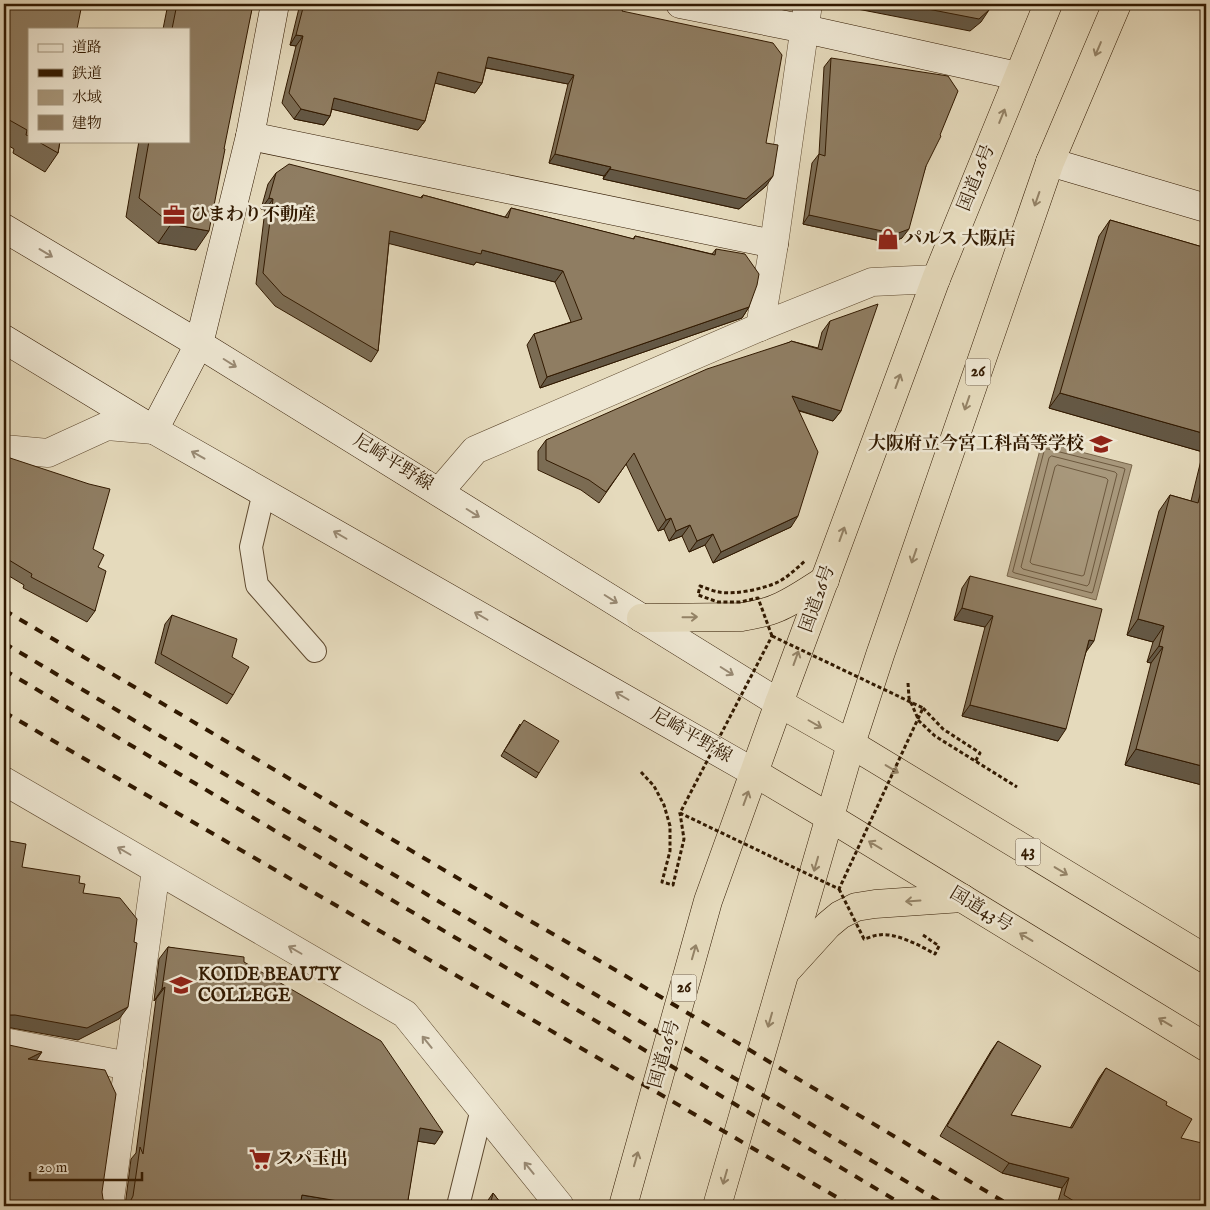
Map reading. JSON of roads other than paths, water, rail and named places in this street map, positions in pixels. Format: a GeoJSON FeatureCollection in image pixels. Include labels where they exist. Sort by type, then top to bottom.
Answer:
{"type":"FeatureCollection","features":[{"type":"Feature","properties":{"kind":"highway","name":"国道26号"},"geometry":{"type":"LineString","coordinates":[[622,1206],[708,901],[936,279],[1048,4]]}},
{"type":"Feature","properties":{"kind":"highway","name":"26"},"geometry":{"type":"LineString","coordinates":[[716,1206],[829,817],[880,655],[1050,162],[1117,4]]}},
{"type":"Feature","properties":{"kind":"highway"},"geometry":{"type":"LineString","coordinates":[[641,618],[742,617],[758,614],[793,600],[825,580]]}},
{"type":"Feature","properties":{"kind":"highway","name":"43"},"geometry":{"type":"LineString","coordinates":[[779,703],[851,744],[1206,959]]}},
{"type":"Feature","properties":{"kind":"highway","name":"国道43号"},"geometry":{"type":"LineString","coordinates":[[755,773],[1206,1047]]}},
{"type":"Feature","properties":{"kind":"highway"},"geometry":{"type":"LineString","coordinates":[[784,974],[828,925],[840,915],[856,907],[962,898]]}},
{"type":"Feature","properties":{"kind":"street"},"geometry":{"type":"LineString","coordinates":[[4,449],[48,453],[107,426],[154,430],[199,344],[250,136],[275,4]]}},
{"type":"Feature","properties":{"kind":"street"},"geometry":{"type":"LineString","coordinates":[[680,4],[807,16],[1018,76]]}},
{"type":"Feature","properties":{"kind":"street"},"geometry":{"type":"LineString","coordinates":[[760,327],[807,16]]}},
{"type":"Feature","properties":{"kind":"street"},"geometry":{"type":"LineString","coordinates":[[250,136],[774,244]]}},
{"type":"Feature","properties":{"kind":"street"},"geometry":{"type":"LineString","coordinates":[[1050,162],[1206,208]]}},
{"type":"Feature","properties":{"kind":"street","name":"尼崎平野線"},"geometry":{"type":"LineString","coordinates":[[4,228],[199,344],[779,703]]}},
{"type":"Feature","properties":{"kind":"street"},"geometry":{"type":"LineString","coordinates":[[439,492],[475,450],[760,327],[872,282],[936,279]]}},
{"type":"Feature","properties":{"kind":"street","name":"尼崎平野線"},"geometry":{"type":"LineString","coordinates":[[4,338],[154,430],[755,773]]}},
{"type":"Feature","properties":{"kind":"street"},"geometry":{"type":"LineString","coordinates":[[4,781],[405,1014],[560,1206]]}},
{"type":"Feature","properties":{"kind":"street"},"geometry":{"type":"LineString","coordinates":[[109,1206],[156,870]]}},
{"type":"Feature","properties":{"kind":"street"},"geometry":{"type":"LineString","coordinates":[[4,1042],[129,1066]]}},
{"type":"Feature","properties":{"kind":"lane"},"geometry":{"type":"LineString","coordinates":[[264,492],[251,547],[257,585],[315,651]]}},
{"type":"Feature","properties":{"kind":"lane"},"geometry":{"type":"LineString","coordinates":[[458,1206],[482,1109]]}},
{"type":"Feature","properties":{"kind":"water"},"geometry":{"type":"Polygon","coordinates":[[[1042,442],[1132,465],[1096,600],[1007,576],[1042,442]]]}},
{"type":"Feature","properties":{"kind":"railway"},"geometry":{"type":"LineString","coordinates":[[4,610],[619,972],[1011,1206]]}},
{"type":"Feature","properties":{"kind":"railway"},"geometry":{"type":"LineString","coordinates":[[4,643],[947,1206]]}},
{"type":"Feature","properties":{"kind":"railway"},"geometry":{"type":"LineString","coordinates":[[4,670],[905,1206]]}},
{"type":"Feature","properties":{"kind":"railway"},"geometry":{"type":"LineString","coordinates":[[4,712],[852,1206]]}},
{"type":"Feature","properties":{"kind":"place","name":"ひまわり不動産"},"geometry":{"type":"Point","coordinates":[174,215]}},
{"type":"Feature","properties":{"kind":"place","name":"パルス 大阪店"},"geometry":{"type":"Point","coordinates":[888,239]}},
{"type":"Feature","properties":{"kind":"place","name":"大阪府立今宮工科高等学校"},"geometry":{"type":"Point","coordinates":[1101,444]}},
{"type":"Feature","properties":{"kind":"place","name":"KOIDE BEAUTY COLLEGE"},"geometry":{"type":"Point","coordinates":[181,985]}},
{"type":"Feature","properties":{"kind":"place","name":"スパ玉出"},"geometry":{"type":"Point","coordinates":[260,1159]}}]}
